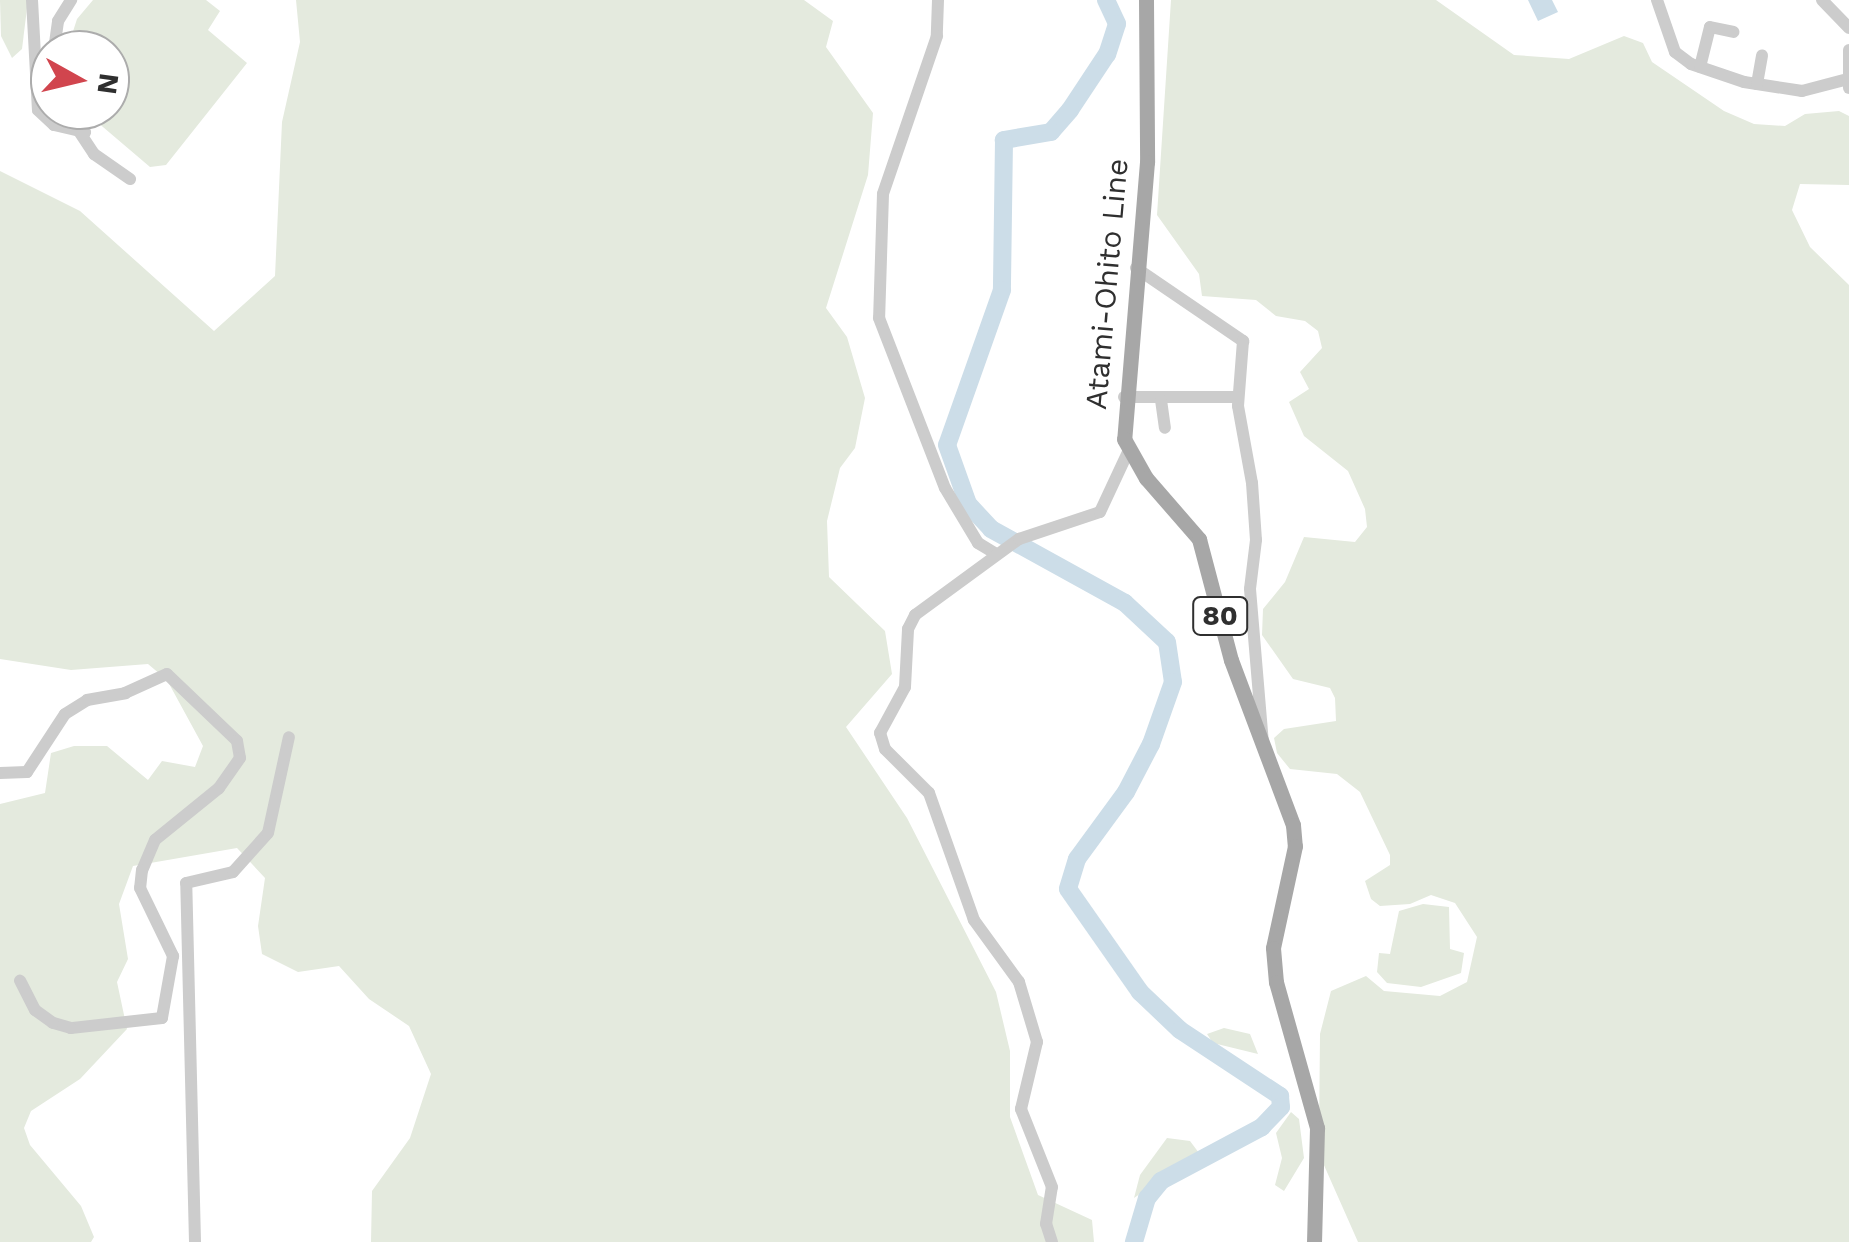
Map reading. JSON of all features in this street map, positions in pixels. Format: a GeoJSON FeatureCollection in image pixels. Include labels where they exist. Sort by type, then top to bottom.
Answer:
{"type":"FeatureCollection","features":[{"type":"Feature","properties":{"kind":"main road","name":"Atami-Ohito Line"},"geometry":{"type":"LineString","coordinates":[[1146,0],[1147,144],[1124,397],[1128,452],[1198,539],[1230,660],[1263,743],[1295,846],[1274,948],[1276,982],[1316,1128],[1314,1242]]}},
{"type":"Feature","properties":{"kind":"street"},"geometry":{"type":"LineString","coordinates":[[32,0],[38,110],[54,125],[85,132],[94,154],[130,179]]}},
{"type":"Feature","properties":{"kind":"street"},"geometry":{"type":"LineString","coordinates":[[57,30],[72,0]]}},
{"type":"Feature","properties":{"kind":"street"},"geometry":{"type":"LineString","coordinates":[[938,0],[938,36],[882,194],[879,318],[944,488],[978,542],[996,554]]}},
{"type":"Feature","properties":{"kind":"street"},"geometry":{"type":"LineString","coordinates":[[1657,0],[1677,56],[1758,84],[1802,90],[1846,84],[1849,50]]}},
{"type":"Feature","properties":{"kind":"street"},"geometry":{"type":"LineString","coordinates":[[1822,0],[1849,28]]}},
{"type":"Feature","properties":{"kind":"street"},"geometry":{"type":"LineString","coordinates":[[1700,67],[1710,27],[1732,32]]}},
{"type":"Feature","properties":{"kind":"street"},"geometry":{"type":"LineString","coordinates":[[1758,84],[1762,55]]}},
{"type":"Feature","properties":{"kind":"street"},"geometry":{"type":"LineString","coordinates":[[1136,268],[1240,337],[1238,397],[1252,483],[1250,589],[1263,743]]}},
{"type":"Feature","properties":{"kind":"street"},"geometry":{"type":"LineString","coordinates":[[1124,397],[1160,400],[1200,393],[1238,397]]}},
{"type":"Feature","properties":{"kind":"street"},"geometry":{"type":"LineString","coordinates":[[1160,400],[1165,428]]}},
{"type":"Feature","properties":{"kind":"street"},"geometry":{"type":"LineString","coordinates":[[1052,1242],[1046,1230],[1052,1187],[1022,1109],[1037,1042],[1020,982],[974,920],[929,793],[880,737],[905,687],[915,615],[1019,538],[1100,512],[1128,452]]}},
{"type":"Feature","properties":{"kind":"street"},"geometry":{"type":"LineString","coordinates":[[0,773],[27,772],[65,714],[87,700],[167,674],[237,742],[240,758],[219,788],[155,840],[142,870],[140,888],[173,956],[162,1018],[72,1028],[52,1023],[36,1010],[20,981]]}},
{"type":"Feature","properties":{"kind":"street"},"geometry":{"type":"LineString","coordinates":[[195,1242],[186,883],[233,872],[268,834],[289,737]]}},
{"type":"Feature","properties":{"kind":"shaded area"},"geometry":{"type":"Polygon","coordinates":[[[0,0],[28,0],[22,49],[12,58],[1,36],[0,0]]]}},
{"type":"Feature","properties":{"kind":"shaded area"},"geometry":{"type":"Polygon","coordinates":[[[93,0],[206,0],[220,11],[208,30],[247,63],[166,165],[150,167],[107,130],[130,130],[130,30],[73,30],[77,19],[93,0]]]}},
{"type":"Feature","properties":{"kind":"shaded area"},"geometry":{"type":"Polygon","coordinates":[[[296,0],[804,0],[833,21],[826,47],[873,113],[868,175],[826,308],[847,337],[865,398],[855,448],[840,468],[827,521],[829,577],[885,631],[892,674],[846,727],[907,818],[996,992],[1010,1051],[1010,1117],[1038,1195],[1092,1220],[1094,1242],[371,1242],[372,1191],[410,1138],[431,1074],[409,1026],[369,999],[339,966],[298,972],[262,954],[258,926],[265,878],[237,848],[133,866],[119,904],[128,959],[117,982],[127,1029],[80,1079],[31,1111],[24,1128],[30,1145],[81,1206],[94,1237],[91,1242],[0,1242],[0,804],[45,793],[51,753],[74,746],[107,746],[148,780],[162,761],[195,767],[203,746],[167,680],[148,664],[71,670],[0,659],[0,171],[80,211],[214,331],[275,276],[282,122],[300,42],[296,0]]]}},
{"type":"Feature","properties":{"kind":"shaded area"},"geometry":{"type":"Polygon","coordinates":[[[1171,0],[1436,0],[1514,55],[1569,59],[1624,36],[1643,43],[1652,62],[1724,111],[1754,124],[1785,126],[1805,114],[1839,111],[1849,116],[1849,185],[1800,184],[1792,210],[1810,247],[1849,285],[1849,1242],[1358,1242],[1323,1163],[1319,1136],[1320,1034],[1331,991],[1366,976],[1384,991],[1440,996],[1467,982],[1477,937],[1455,903],[1431,895],[1410,904],[1380,906],[1371,899],[1365,881],[1390,865],[1390,855],[1360,792],[1337,774],[1290,769],[1277,753],[1274,738],[1284,729],[1336,721],[1335,698],[1330,688],[1293,679],[1262,635],[1263,609],[1285,582],[1304,537],[1355,542],[1367,527],[1365,509],[1348,471],[1304,436],[1289,402],[1309,389],[1300,372],[1322,348],[1318,331],[1305,321],[1276,316],[1256,300],[1202,296],[1199,274],[1157,215],[1171,0]]]}},
{"type":"Feature","properties":{"kind":"shaded area"},"geometry":{"type":"Polygon","coordinates":[[[1423,904],[1449,907],[1450,949],[1464,953],[1461,973],[1421,987],[1387,983],[1377,972],[1379,953],[1390,954],[1399,911],[1423,904]]]}},
{"type":"Feature","properties":{"kind":"shaded area"},"geometry":{"type":"Polygon","coordinates":[[[1224,1028],[1250,1034],[1258,1054],[1213,1043],[1207,1034],[1224,1028]]]}},
{"type":"Feature","properties":{"kind":"shaded area"},"geometry":{"type":"Polygon","coordinates":[[[1291,1112],[1299,1119],[1304,1158],[1284,1191],[1275,1185],[1282,1158],[1276,1133],[1291,1112]]]}},
{"type":"Feature","properties":{"kind":"shaded area"},"geometry":{"type":"Polygon","coordinates":[[[1167,1138],[1190,1141],[1199,1153],[1134,1198],[1140,1175],[1167,1138]]]}},
{"type":"Feature","properties":{"kind":"water"},"geometry":{"type":"Polygon","coordinates":[[[1528,0],[1552,0],[1558,12],[1538,21],[1528,0]]]}},
{"type":"Feature","properties":{"kind":"waterway"},"geometry":{"type":"LineString","coordinates":[[1106,0],[1117,24],[1107,54],[1070,110],[1051,132],[1004,140],[1002,290],[947,445],[968,504],[991,529],[1125,603],[1167,642],[1173,682],[1151,744],[1126,792],[1077,859],[1068,889],[1140,992],[1180,1030],[1280,1096],[1281,1107],[1262,1127],[1161,1181],[1147,1198],[1134,1242]]}}]}
